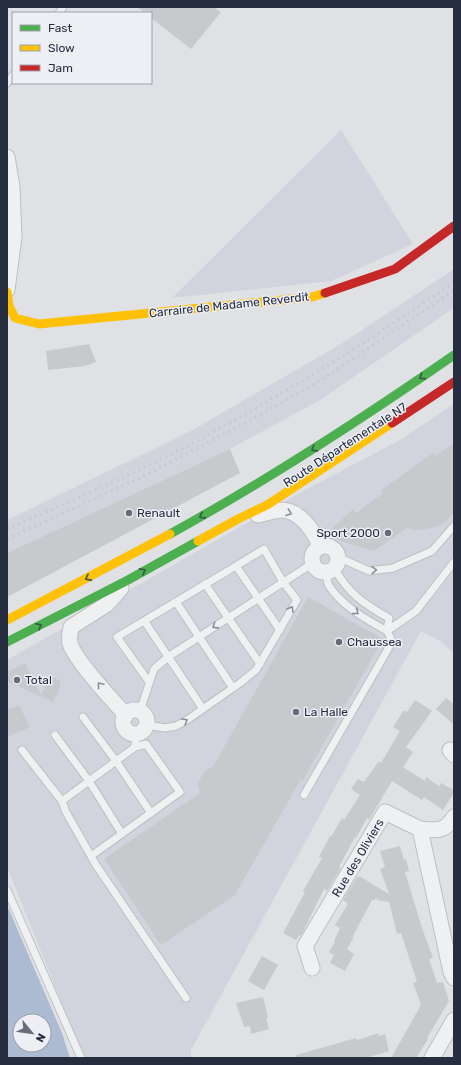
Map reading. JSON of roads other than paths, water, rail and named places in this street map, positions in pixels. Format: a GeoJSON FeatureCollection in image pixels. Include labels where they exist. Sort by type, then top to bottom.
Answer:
{"type":"FeatureCollection","features":[{"type":"Feature","properties":{"kind":"main road","name":"Carraire de Madame Reverdit"},"geometry":{"type":"LineString","coordinates":[[7,291],[9,306],[15,318],[39,324],[312,297],[395,269],[454,226]]}},
{"type":"Feature","properties":{"kind":"main road"},"geometry":{"type":"LineString","coordinates":[[7,620],[222,505],[316,449],[454,355]]}},
{"type":"Feature","properties":{"kind":"main road","name":"Route Départementale N7"},"geometry":{"type":"LineString","coordinates":[[238,519],[263,499],[454,372]]}},
{"type":"Feature","properties":{"kind":"main road","name":"Route Départementale N7"},"geometry":{"type":"LineString","coordinates":[[7,642],[128,580],[238,519],[267,505],[454,382]]}},
{"type":"Feature","properties":{"kind":"street","name":"Carraire de Madame Reverdit"},"geometry":{"type":"LineString","coordinates":[[7,157],[12,187],[14,237],[7,291]]}},
{"type":"Feature","properties":{"kind":"street","name":"Route Départementale N7"},"geometry":{"type":"LineString","coordinates":[[238,519],[280,510],[287,511],[304,520],[321,547]]}},
{"type":"Feature","properties":{"kind":"street"},"geometry":{"type":"LineString","coordinates":[[326,546],[334,549],[333,565],[318,569],[313,563],[313,555],[315,551],[321,547],[326,546]]}},
{"type":"Feature","properties":{"kind":"street","name":"Route Départementale N7"},"geometry":{"type":"LineString","coordinates":[[126,715],[85,666],[73,650],[70,642],[71,627],[107,604],[128,580]]}},
{"type":"Feature","properties":{"kind":"street"},"geometry":{"type":"LineString","coordinates":[[132,710],[140,711],[145,714],[147,718],[140,736],[130,733],[124,726],[123,719],[132,710]]}},
{"type":"Feature","properties":{"kind":"street","name":"Rue des Oliviers"},"geometry":{"type":"LineString","coordinates":[[312,968],[306,946],[385,812],[420,829]]}},
{"type":"Feature","properties":{"kind":"street"},"geometry":{"type":"LineString","coordinates":[[454,817],[450,823],[440,830],[420,829],[451,972],[454,978]]}},
{"type":"Feature","properties":{"kind":"street"},"geometry":{"type":"LineString","coordinates":[[432,1058],[454,1020]]}},
{"type":"Feature","properties":{"kind":"lane"},"geometry":{"type":"LineString","coordinates":[[333,565],[368,571],[393,568],[432,551],[454,526]]}},
{"type":"Feature","properties":{"kind":"lane"},"geometry":{"type":"LineString","coordinates":[[62,801],[116,761],[140,736],[176,726],[233,688],[256,670],[297,600],[283,582],[264,549],[117,638],[149,682]]}},
{"type":"Feature","properties":{"kind":"lane"},"geometry":{"type":"LineString","coordinates":[[387,631],[416,611],[454,562]]}},
{"type":"Feature","properties":{"kind":"lane"},"geometry":{"type":"LineString","coordinates":[[140,711],[154,669],[168,657],[227,617],[313,563]]}},
{"type":"Feature","properties":{"kind":"lane"},"geometry":{"type":"LineString","coordinates":[[304,795],[388,649],[391,639],[387,631],[352,609],[336,594],[328,583],[333,565]]}},
{"type":"Feature","properties":{"kind":"lane"},"geometry":{"type":"LineString","coordinates":[[333,565],[338,576],[358,599],[373,610],[390,618],[387,631]]}},
{"type":"Feature","properties":{"kind":"lane"},"geometry":{"type":"LineString","coordinates":[[236,566],[280,630]]}},
{"type":"Feature","properties":{"kind":"lane"},"geometry":{"type":"LineString","coordinates":[[205,584],[260,664]]}},
{"type":"Feature","properties":{"kind":"lane"},"geometry":{"type":"LineString","coordinates":[[176,602],[233,688]]}},
{"type":"Feature","properties":{"kind":"lane"},"geometry":{"type":"LineString","coordinates":[[145,622],[203,709]]}},
{"type":"Feature","properties":{"kind":"lane"},"geometry":{"type":"LineString","coordinates":[[83,717],[116,761],[151,813]]}},
{"type":"Feature","properties":{"kind":"lane"},"geometry":{"type":"LineString","coordinates":[[55,735],[89,781],[122,834]]}},
{"type":"Feature","properties":{"kind":"lane"},"geometry":{"type":"LineString","coordinates":[[91,856],[180,792],[140,736]]}},
{"type":"Feature","properties":{"kind":"lane"},"geometry":{"type":"LineString","coordinates":[[22,750],[62,801],[66,812],[91,856],[186,998]]}},
{"type":"Feature","properties":{"kind":"lane"},"geometry":{"type":"LineString","coordinates":[[7,890],[81,1058]]}},
{"type":"Feature","properties":{"kind":"water"},"geometry":{"type":"Polygon","coordinates":[[[7,905],[62,1033],[70,1058],[7,1058],[7,905]]]}},
{"type":"Feature","properties":{"kind":"railway"},"geometry":{"type":"LineString","coordinates":[[7,529],[190,445],[336,360],[396,322],[454,282]]}},
{"type":"Feature","properties":{"kind":"railway"},"geometry":{"type":"LineString","coordinates":[[7,539],[146,475],[264,413],[331,374],[454,290]]}},
{"type":"Feature","properties":{"kind":"place","name":"Renault"},"geometry":{"type":"Point","coordinates":[129,513]}},
{"type":"Feature","properties":{"kind":"place","name":"Sport 2000"},"geometry":{"type":"Point","coordinates":[388,533]}},
{"type":"Feature","properties":{"kind":"place","name":"Chaussea"},"geometry":{"type":"Point","coordinates":[339,642]}},
{"type":"Feature","properties":{"kind":"place","name":"Total"},"geometry":{"type":"Point","coordinates":[17,680]}},
{"type":"Feature","properties":{"kind":"place","name":"La Halle"},"geometry":{"type":"Point","coordinates":[296,712]}}]}
